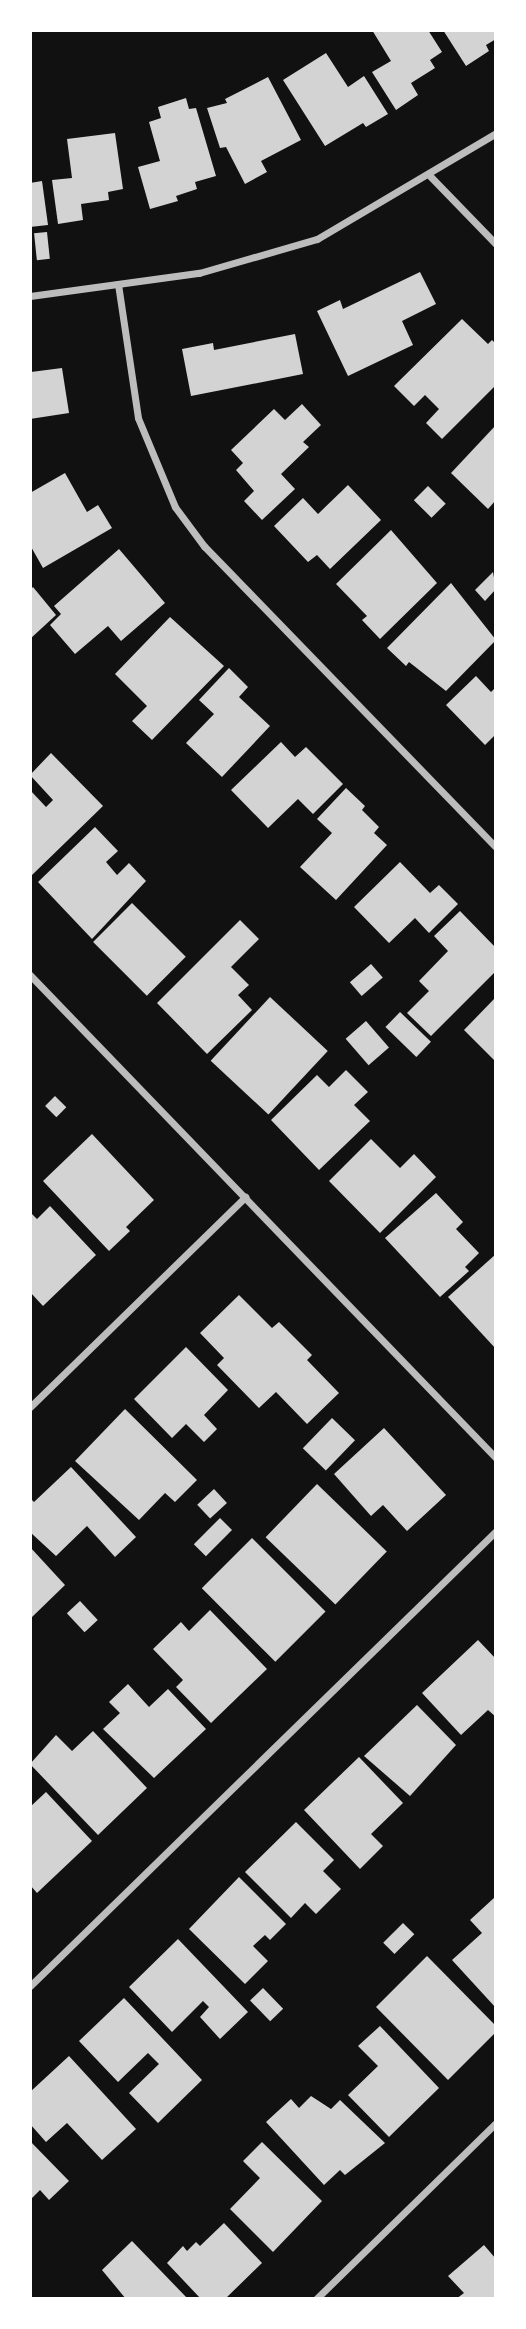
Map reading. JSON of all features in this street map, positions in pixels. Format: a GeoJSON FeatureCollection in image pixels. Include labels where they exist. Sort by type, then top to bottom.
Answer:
{"type":"FeatureCollection","features":[{"type":"Feature","properties":{"kind":"street"},"geometry":{"type":"LineString","coordinates":[[30,296],[199,273],[317,239],[430,176],[496,133]]}},
{"type":"Feature","properties":{"kind":"street"},"geometry":{"type":"LineString","coordinates":[[430,176],[496,244]]}},
{"type":"Feature","properties":{"kind":"street"},"geometry":{"type":"LineString","coordinates":[[118,284],[138,418],[175,507],[204,545],[496,847]]}},
{"type":"Feature","properties":{"kind":"street"},"geometry":{"type":"LineString","coordinates":[[30,975],[496,1458]]}},
{"type":"Feature","properties":{"kind":"street"},"geometry":{"type":"LineString","coordinates":[[30,1407],[245,1197]]}},
{"type":"Feature","properties":{"kind":"street"},"geometry":{"type":"LineString","coordinates":[[30,1986],[496,1531]]}},
{"type":"Feature","properties":{"kind":"street"},"geometry":{"type":"LineString","coordinates":[[316,2299],[496,2123]]}},
{"type":"Feature","properties":{"kind":"building"},"geometry":{"type":"Polygon","coordinates":[[[372,30],[428,30],[442,52],[430,60],[435,68],[411,83],[418,95],[396,110],[372,72],[391,61],[372,30]]]}},
{"type":"Feature","properties":{"kind":"building"},"geometry":{"type":"Polygon","coordinates":[[[443,30],[496,30],[496,39],[486,45],[489,51],[466,66],[443,30]]]}},
{"type":"Feature","properties":{"kind":"building"},"geometry":{"type":"Polygon","coordinates":[[[326,53],[348,87],[364,76],[388,114],[366,127],[363,123],[325,146],[283,80],[326,53]]]}},
{"type":"Feature","properties":{"kind":"building"},"geometry":{"type":"Polygon","coordinates":[[[268,77],[301,140],[261,161],[267,172],[245,184],[226,147],[220,148],[207,108],[227,103],[225,99],[268,77]]]}},
{"type":"Feature","properties":{"kind":"building"},"geometry":{"type":"Polygon","coordinates":[[[186,98],[189,109],[196,108],[216,176],[195,182],[197,189],[176,196],[178,201],[150,209],[138,167],[160,161],[149,122],[161,118],[158,107],[186,98]]]}},
{"type":"Feature","properties":{"kind":"building"},"geometry":{"type":"Polygon","coordinates":[[[115,133],[123,189],[108,192],[109,200],[81,204],[83,220],[58,224],[52,180],[72,178],[67,139],[115,133]]]}},
{"type":"Feature","properties":{"kind":"building"},"geometry":{"type":"Polygon","coordinates":[[[42,181],[48,225],[30,227],[30,183],[42,181]]]}},
{"type":"Feature","properties":{"kind":"building"},"geometry":{"type":"Polygon","coordinates":[[[47,232],[50,259],[37,260],[34,233],[47,232]]]}},
{"type":"Feature","properties":{"kind":"building"},"geometry":{"type":"Polygon","coordinates":[[[420,272],[436,304],[402,321],[413,345],[348,376],[317,311],[340,300],[343,309],[420,272]]]}},
{"type":"Feature","properties":{"kind":"building"},"geometry":{"type":"Polygon","coordinates":[[[462,319],[488,344],[492,340],[496,344],[496,385],[442,439],[426,423],[439,409],[425,395],[414,406],[394,386],[462,319]]]}},
{"type":"Feature","properties":{"kind":"building"},"geometry":{"type":"Polygon","coordinates":[[[295,334],[303,374],[191,396],[182,349],[213,343],[214,350],[295,334]]]}},
{"type":"Feature","properties":{"kind":"building"},"geometry":{"type":"Polygon","coordinates":[[[62,368],[69,413],[30,419],[31,372],[62,368]]]}},
{"type":"Feature","properties":{"kind":"building"},"geometry":{"type":"Polygon","coordinates":[[[302,404],[321,425],[303,442],[309,447],[281,474],[295,489],[262,520],[244,501],[254,491],[236,470],[243,463],[231,450],[274,409],[285,420],[302,404]]]}},
{"type":"Feature","properties":{"kind":"building"},"geometry":{"type":"Polygon","coordinates":[[[496,425],[496,500],[488,509],[451,473],[496,425]]]}},
{"type":"Feature","properties":{"kind":"building"},"geometry":{"type":"Polygon","coordinates":[[[65,473],[87,512],[98,505],[112,528],[43,568],[30,545],[30,493],[65,473]]]}},
{"type":"Feature","properties":{"kind":"building"},"geometry":{"type":"Polygon","coordinates":[[[348,485],[381,520],[330,569],[317,555],[308,562],[274,526],[303,498],[318,514],[348,485]]]}},
{"type":"Feature","properties":{"kind":"building"},"geometry":{"type":"Polygon","coordinates":[[[428,486],[446,504],[432,518],[414,500],[428,486]]]}},
{"type":"Feature","properties":{"kind":"building"},"geometry":{"type":"Polygon","coordinates":[[[391,530],[437,583],[380,639],[362,620],[367,616],[336,584],[391,530]]]}},
{"type":"Feature","properties":{"kind":"building"},"geometry":{"type":"Polygon","coordinates":[[[119,549],[165,603],[121,641],[108,626],[75,654],[50,625],[61,614],[54,606],[119,549]]]}},
{"type":"Feature","properties":{"kind":"building"},"geometry":{"type":"Polygon","coordinates":[[[493,572],[496,589],[485,601],[475,590],[493,572]]]}},
{"type":"Feature","properties":{"kind":"building"},"geometry":{"type":"Polygon","coordinates":[[[451,583],[496,640],[446,691],[409,662],[406,666],[387,648],[451,583]]]}},
{"type":"Feature","properties":{"kind":"building"},"geometry":{"type":"Polygon","coordinates":[[[33,587],[56,615],[30,639],[30,590],[33,587]]]}},
{"type":"Feature","properties":{"kind":"building"},"geometry":{"type":"Polygon","coordinates":[[[170,617],[224,666],[152,740],[132,721],[147,706],[115,674],[170,617]]]}},
{"type":"Feature","properties":{"kind":"building"},"geometry":{"type":"Polygon","coordinates":[[[229,668],[248,687],[239,697],[270,726],[222,777],[186,743],[214,714],[199,700],[229,668]]]}},
{"type":"Feature","properties":{"kind":"building"},"geometry":{"type":"Polygon","coordinates":[[[476,676],[491,692],[496,687],[496,734],[485,745],[446,705],[476,676]]]}},
{"type":"Feature","properties":{"kind":"building"},"geometry":{"type":"Polygon","coordinates":[[[281,742],[295,757],[306,747],[343,784],[313,814],[298,799],[268,828],[231,790],[281,742]]]}},
{"type":"Feature","properties":{"kind":"building"},"geometry":{"type":"Polygon","coordinates":[[[51,753],[103,806],[31,876],[30,790],[46,807],[53,800],[30,775],[51,753]]]}},
{"type":"Feature","properties":{"kind":"building"},"geometry":{"type":"Polygon","coordinates":[[[346,788],[365,806],[362,810],[379,827],[374,833],[387,845],[336,900],[300,867],[332,833],[317,819],[346,788]]]}},
{"type":"Feature","properties":{"kind":"building"},"geometry":{"type":"Polygon","coordinates":[[[95,827],[118,851],[106,862],[117,875],[129,863],[146,881],[92,939],[38,882],[95,827]]]}},
{"type":"Feature","properties":{"kind":"building"},"geometry":{"type":"Polygon","coordinates":[[[400,862],[430,893],[439,885],[458,904],[429,933],[415,918],[389,943],[354,907],[400,862]]]}},
{"type":"Feature","properties":{"kind":"building"},"geometry":{"type":"Polygon","coordinates":[[[132,903],[186,957],[147,996],[93,942],[132,903]]]}},
{"type":"Feature","properties":{"kind":"building"},"geometry":{"type":"Polygon","coordinates":[[[460,911],[496,948],[496,971],[431,1036],[407,1013],[429,991],[419,981],[448,951],[434,936],[460,911]]]}},
{"type":"Feature","properties":{"kind":"building"},"geometry":{"type":"Polygon","coordinates":[[[240,920],[259,939],[231,967],[249,985],[238,995],[252,1010],[207,1054],[157,1003],[240,920]]]}},
{"type":"Feature","properties":{"kind":"building"},"geometry":{"type":"Polygon","coordinates":[[[371,964],[383,978],[362,996],[350,982],[371,964]]]}},
{"type":"Feature","properties":{"kind":"building"},"geometry":{"type":"Polygon","coordinates":[[[270,997],[328,1051],[268,1115],[211,1061],[270,997]]]}},
{"type":"Feature","properties":{"kind":"building"},"geometry":{"type":"Polygon","coordinates":[[[496,997],[496,1062],[464,1030],[496,997]]]}},
{"type":"Feature","properties":{"kind":"building"},"geometry":{"type":"Polygon","coordinates":[[[400,1012],[431,1042],[416,1057],[385,1027],[400,1012]]]}},
{"type":"Feature","properties":{"kind":"building"},"geometry":{"type":"Polygon","coordinates":[[[366,1021],[389,1047],[369,1065],[346,1039],[366,1021]]]}},
{"type":"Feature","properties":{"kind":"building"},"geometry":{"type":"Polygon","coordinates":[[[346,1070],[368,1092],[354,1105],[370,1121],[319,1170],[271,1120],[317,1075],[329,1087],[346,1070]]]}},
{"type":"Feature","properties":{"kind":"building"},"geometry":{"type":"Polygon","coordinates":[[[55,1096],[66,1107],[56,1117],[45,1106],[55,1096]]]}},
{"type":"Feature","properties":{"kind":"building"},"geometry":{"type":"Polygon","coordinates":[[[92,1134],[154,1200],[126,1227],[130,1231],[109,1251],[43,1181],[92,1134]]]}},
{"type":"Feature","properties":{"kind":"building"},"geometry":{"type":"Polygon","coordinates":[[[371,1139],[400,1168],[414,1154],[436,1177],[380,1233],[329,1181],[371,1139]]]}},
{"type":"Feature","properties":{"kind":"building"},"geometry":{"type":"Polygon","coordinates":[[[436,1193],[463,1222],[456,1229],[479,1253],[465,1267],[469,1271],[440,1297],[385,1238],[436,1193]]]}},
{"type":"Feature","properties":{"kind":"building"},"geometry":{"type":"Polygon","coordinates":[[[50,1206],[96,1255],[43,1306],[30,1292],[30,1212],[37,1219],[50,1206]]]}},
{"type":"Feature","properties":{"kind":"building"},"geometry":{"type":"Polygon","coordinates":[[[496,1254],[496,1349],[448,1297],[496,1254]]]}},
{"type":"Feature","properties":{"kind":"building"},"geometry":{"type":"Polygon","coordinates":[[[239,1295],[272,1328],[279,1322],[312,1355],[307,1360],[339,1393],[307,1424],[276,1392],[259,1408],[217,1365],[224,1358],[200,1333],[239,1295]]]}},
{"type":"Feature","properties":{"kind":"building"},"geometry":{"type":"Polygon","coordinates":[[[186,1347],[228,1390],[204,1415],[217,1429],[204,1442],[186,1424],[172,1438],[134,1399],[186,1347]]]}},
{"type":"Feature","properties":{"kind":"building"},"geometry":{"type":"Polygon","coordinates":[[[125,1409],[197,1480],[175,1502],[165,1493],[139,1520],[75,1461],[125,1409]]]}},
{"type":"Feature","properties":{"kind":"building"},"geometry":{"type":"Polygon","coordinates":[[[332,1418],[355,1440],[326,1470],[303,1448],[332,1418]]]}},
{"type":"Feature","properties":{"kind":"building"},"geometry":{"type":"Polygon","coordinates":[[[384,1428],[446,1495],[407,1531],[383,1505],[371,1516],[334,1474],[384,1428]]]}},
{"type":"Feature","properties":{"kind":"building"},"geometry":{"type":"Polygon","coordinates":[[[71,1467],[136,1537],[115,1557],[87,1526],[56,1556],[30,1532],[30,1498],[34,1502],[71,1467]]]}},
{"type":"Feature","properties":{"kind":"building"},"geometry":{"type":"Polygon","coordinates":[[[317,1484],[387,1551],[335,1605],[266,1537],[317,1484]]]}},
{"type":"Feature","properties":{"kind":"building"},"geometry":{"type":"Polygon","coordinates":[[[214,1489],[227,1503],[210,1519],[197,1505],[214,1489]]]}},
{"type":"Feature","properties":{"kind":"building"},"geometry":{"type":"Polygon","coordinates":[[[220,1518],[232,1530],[206,1556],[194,1544],[220,1518]]]}},
{"type":"Feature","properties":{"kind":"building"},"geometry":{"type":"Polygon","coordinates":[[[252,1538],[326,1612],[275,1662],[202,1588],[252,1538]]]}},
{"type":"Feature","properties":{"kind":"building"},"geometry":{"type":"Polygon","coordinates":[[[30,1547],[65,1585],[30,1619],[30,1547]]]}},
{"type":"Feature","properties":{"kind":"building"},"geometry":{"type":"Polygon","coordinates":[[[80,1601],[98,1620],[85,1632],[67,1613],[80,1601]]]}},
{"type":"Feature","properties":{"kind":"building"},"geometry":{"type":"Polygon","coordinates":[[[210,1610],[267,1669],[211,1723],[176,1687],[183,1680],[153,1649],[181,1622],[189,1631],[210,1610]]]}},
{"type":"Feature","properties":{"kind":"building"},"geometry":{"type":"Polygon","coordinates":[[[478,1640],[496,1659],[496,1717],[488,1710],[461,1735],[422,1693],[478,1640]]]}},
{"type":"Feature","properties":{"kind":"building"},"geometry":{"type":"Polygon","coordinates":[[[128,1684],[149,1707],[168,1689],[206,1729],[154,1778],[103,1729],[120,1713],[109,1702],[128,1684]]]}},
{"type":"Feature","properties":{"kind":"building"},"geometry":{"type":"Polygon","coordinates":[[[417,1705],[456,1745],[410,1796],[364,1756],[417,1705]]]}},
{"type":"Feature","properties":{"kind":"building"},"geometry":{"type":"Polygon","coordinates":[[[93,1731],[147,1788],[98,1835],[30,1764],[56,1735],[72,1751],[93,1731]]]}},
{"type":"Feature","properties":{"kind":"building"},"geometry":{"type":"Polygon","coordinates":[[[359,1757],[403,1803],[371,1834],[383,1846],[360,1869],[304,1810],[359,1757]]]}},
{"type":"Feature","properties":{"kind":"building"},"geometry":{"type":"Polygon","coordinates":[[[46,1792],[92,1841],[37,1893],[30,1885],[30,1807],[46,1792]]]}},
{"type":"Feature","properties":{"kind":"building"},"geometry":{"type":"Polygon","coordinates":[[[296,1822],[334,1860],[323,1871],[341,1889],[316,1914],[305,1903],[291,1918],[245,1872],[296,1822]]]}},
{"type":"Feature","properties":{"kind":"building"},"geometry":{"type":"Polygon","coordinates":[[[239,1877],[286,1924],[270,1940],[265,1935],[253,1946],[268,1961],[245,1984],[189,1929],[239,1877]]]}},
{"type":"Feature","properties":{"kind":"building"},"geometry":{"type":"Polygon","coordinates":[[[495,1897],[496,2008],[452,1960],[482,1933],[470,1920],[495,1897]]]}},
{"type":"Feature","properties":{"kind":"building"},"geometry":{"type":"Polygon","coordinates":[[[403,1923],[414,1934],[395,1954],[383,1943],[403,1923]]]}},
{"type":"Feature","properties":{"kind":"building"},"geometry":{"type":"Polygon","coordinates":[[[178,1939],[248,2012],[220,2039],[200,2017],[209,2007],[203,2001],[172,2032],[129,1987],[178,1939]]]}},
{"type":"Feature","properties":{"kind":"building"},"geometry":{"type":"Polygon","coordinates":[[[427,1956],[496,2026],[496,2032],[448,2080],[376,2007],[427,1956]]]}},
{"type":"Feature","properties":{"kind":"building"},"geometry":{"type":"Polygon","coordinates":[[[263,1988],[283,2009],[270,2021],[250,2001],[263,1988]]]}},
{"type":"Feature","properties":{"kind":"building"},"geometry":{"type":"Polygon","coordinates":[[[124,1998],[202,2080],[158,2123],[129,2093],[159,2064],[148,2053],[118,2082],[79,2041],[124,1998]]]}},
{"type":"Feature","properties":{"kind":"building"},"geometry":{"type":"Polygon","coordinates":[[[380,2026],[439,2088],[389,2137],[348,2095],[378,2066],[358,2046],[380,2026]]]}},
{"type":"Feature","properties":{"kind":"building"},"geometry":{"type":"Polygon","coordinates":[[[69,2056],[136,2129],[102,2160],[67,2123],[46,2142],[30,2124],[30,2092],[69,2056]]]}},
{"type":"Feature","properties":{"kind":"building"},"geometry":{"type":"Polygon","coordinates":[[[311,2096],[331,2109],[340,2100],[385,2143],[345,2175],[340,2170],[324,2185],[266,2122],[291,2099],[299,2108],[311,2096]]]}},
{"type":"Feature","properties":{"kind":"building"},"geometry":{"type":"Polygon","coordinates":[[[30,2141],[69,2181],[49,2200],[40,2190],[30,2200],[30,2141]]]}},
{"type":"Feature","properties":{"kind":"building"},"geometry":{"type":"Polygon","coordinates":[[[262,2142],[322,2201],[273,2252],[230,2209],[260,2178],[243,2161],[262,2142]]]}},
{"type":"Feature","properties":{"kind":"building"},"geometry":{"type":"Polygon","coordinates":[[[224,2223],[262,2263],[225,2299],[201,2299],[167,2263],[183,2246],[187,2251],[196,2242],[200,2246],[224,2223]]]}},
{"type":"Feature","properties":{"kind":"building"},"geometry":{"type":"Polygon","coordinates":[[[132,2241],[188,2299],[126,2299],[102,2270],[132,2241]]]}},
{"type":"Feature","properties":{"kind":"building"},"geometry":{"type":"Polygon","coordinates":[[[484,2245],[496,2259],[496,2299],[456,2299],[464,2293],[448,2276],[484,2245]]]}}]}
